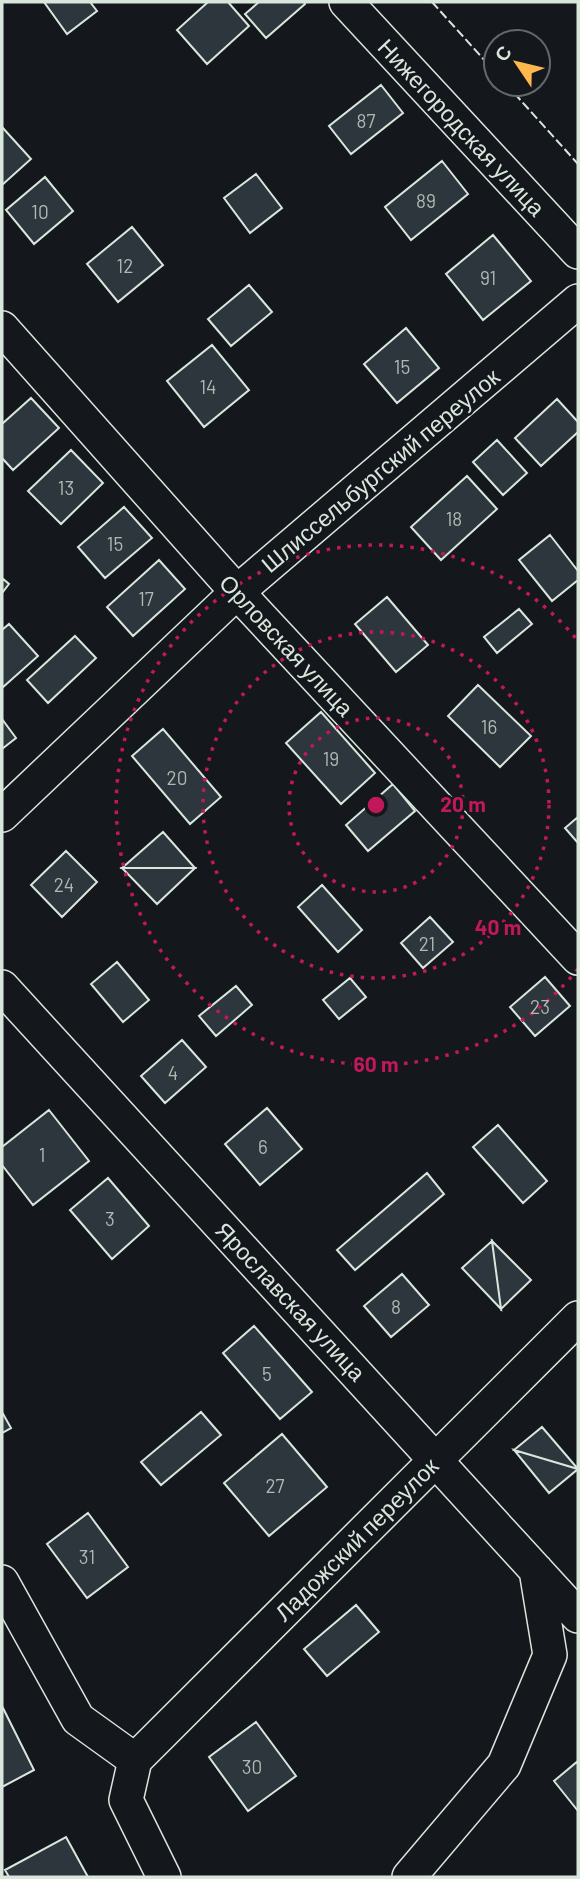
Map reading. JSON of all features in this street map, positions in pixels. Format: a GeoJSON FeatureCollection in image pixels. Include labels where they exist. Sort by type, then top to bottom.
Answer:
{"type":"FeatureCollection","features":[{"type":"Feature","properties":{"kind":"street","name":"Нижегородская улица"},"geometry":{"type":"LineString","coordinates":[[346,2],[578,252]]}},
{"type":"Feature","properties":{"kind":"street","name":"Шлиссельбургский переулок"},"geometry":{"type":"LineString","coordinates":[[2,815],[237,592],[578,301]]}},
{"type":"Feature","properties":{"kind":"street","name":"Орловская улица"},"geometry":{"type":"LineString","coordinates":[[2,328],[237,592],[578,958]]}},
{"type":"Feature","properties":{"kind":"street","name":"Ярославская улица"},"geometry":{"type":"LineString","coordinates":[[2,987],[578,1616]]}},
{"type":"Feature","properties":{"kind":"street","name":"Ладожский переулок"},"geometry":{"type":"LineString","coordinates":[[135,1760],[578,1318]]}},
{"type":"Feature","properties":{"kind":"street"},"geometry":{"type":"LineString","coordinates":[[409,1877],[504,1765],[550,1655],[536,1570]]}},
{"type":"Feature","properties":{"kind":"street"},"geometry":{"type":"LineString","coordinates":[[2,1582],[78,1719],[135,1760],[125,1800],[164,1877]]}},
{"type":"Feature","properties":{"kind":"building"},"geometry":{"type":"Polygon","coordinates":[[[44,2],[90,2],[97,11],[67,34],[44,2]]]}},
{"type":"Feature","properties":{"kind":"building"},"geometry":{"type":"Polygon","coordinates":[[[208,2],[228,2],[249,26],[207,64],[177,30],[208,2]]]}},
{"type":"Feature","properties":{"kind":"building"},"geometry":{"type":"Polygon","coordinates":[[[259,2],[305,4],[266,38],[245,14],[259,2]]]}},
{"type":"Feature","properties":{"kind":"building"},"geometry":{"type":"Polygon","coordinates":[[[381,85],[403,113],[351,154],[329,126],[381,85]]]}},
{"type":"Feature","properties":{"kind":"building"},"geometry":{"type":"Polygon","coordinates":[[[2,127],[31,159],[2,185],[2,127]]]}},
{"type":"Feature","properties":{"kind":"building"},"geometry":{"type":"Polygon","coordinates":[[[442,161],[468,194],[411,240],[385,207],[442,161]]]}},
{"type":"Feature","properties":{"kind":"building"},"geometry":{"type":"Polygon","coordinates":[[[256,174],[282,208],[250,233],[224,198],[256,174]]]}},
{"type":"Feature","properties":{"kind":"building"},"geometry":{"type":"Polygon","coordinates":[[[45,177],[73,211],[34,244],[6,210],[45,177]]]}},
{"type":"Feature","properties":{"kind":"building"},"geometry":{"type":"Polygon","coordinates":[[[132,227],[163,265],[118,302],[87,264],[132,227]]]}},
{"type":"Feature","properties":{"kind":"building"},"geometry":{"type":"Polygon","coordinates":[[[493,235],[531,281],[483,320],[446,274],[493,235]]]}},
{"type":"Feature","properties":{"kind":"building"},"geometry":{"type":"Polygon","coordinates":[[[249,285],[272,312],[231,346],[208,319],[249,285]]]}},
{"type":"Feature","properties":{"kind":"building"},"geometry":{"type":"Polygon","coordinates":[[[406,328],[439,368],[397,403],[364,364],[406,328]]]}},
{"type":"Feature","properties":{"kind":"building"},"geometry":{"type":"Polygon","coordinates":[[[212,345],[249,390],[204,427],[167,381],[212,345]]]}},
{"type":"Feature","properties":{"kind":"building"},"geometry":{"type":"Polygon","coordinates":[[[31,398],[59,428],[13,470],[2,458],[2,424],[31,398]]]}},
{"type":"Feature","properties":{"kind":"building"},"geometry":{"type":"Polygon","coordinates":[[[557,399],[578,422],[578,432],[541,466],[515,438],[557,399]]]}},
{"type":"Feature","properties":{"kind":"building"},"geometry":{"type":"Polygon","coordinates":[[[497,440],[527,473],[503,495],[473,462],[497,440]]]}},
{"type":"Feature","properties":{"kind":"building"},"geometry":{"type":"Polygon","coordinates":[[[71,450],[103,483],[61,524],[28,491],[71,450]]]}},
{"type":"Feature","properties":{"kind":"building"},"geometry":{"type":"Polygon","coordinates":[[[467,476],[497,509],[441,560],[411,527],[467,476]]]}},
{"type":"Feature","properties":{"kind":"building"},"geometry":{"type":"Polygon","coordinates":[[[124,507],[152,538],[105,578],[78,547],[124,507]]]}},
{"type":"Feature","properties":{"kind":"building"},"geometry":{"type":"Polygon","coordinates":[[[550,535],[578,571],[578,580],[552,601],[519,560],[550,535]]]}},
{"type":"Feature","properties":{"kind":"building"},"geometry":{"type":"Polygon","coordinates":[[[159,560],[185,589],[133,636],[107,607],[159,560]]]}},
{"type":"Feature","properties":{"kind":"building"},"geometry":{"type":"Polygon","coordinates":[[[2,578],[9,584],[2,593],[2,578]]]}},
{"type":"Feature","properties":{"kind":"building"},"geometry":{"type":"Polygon","coordinates":[[[387,597],[428,645],[396,672],[355,624],[387,597]]]}},
{"type":"Feature","properties":{"kind":"building"},"geometry":{"type":"Polygon","coordinates":[[[519,609],[532,624],[497,653],[484,637],[519,609]]]}},
{"type":"Feature","properties":{"kind":"building"},"geometry":{"type":"Polygon","coordinates":[[[9,624],[38,656],[2,688],[2,630],[9,624]]]}},
{"type":"Feature","properties":{"kind":"building"},"geometry":{"type":"Polygon","coordinates":[[[75,636],[96,658],[48,703],[27,680],[75,636]]]}},
{"type":"Feature","properties":{"kind":"building"},"geometry":{"type":"Polygon","coordinates":[[[478,685],[531,736],[500,767],[448,716],[478,685]]]}},
{"type":"Feature","properties":{"kind":"building"},"geometry":{"type":"Polygon","coordinates":[[[321,712],[375,773],[341,804],[286,743],[321,712]]]}},
{"type":"Feature","properties":{"kind":"building"},"geometry":{"type":"Polygon","coordinates":[[[2,719],[16,738],[2,749],[2,719]]]}},
{"type":"Feature","properties":{"kind":"building"},"geometry":{"type":"Polygon","coordinates":[[[163,729],[221,797],[190,824],[132,756],[163,729]]]}},
{"type":"Feature","properties":{"kind":"building"},"geometry":{"type":"Polygon","coordinates":[[[393,784],[415,811],[368,851],[346,825],[393,784]]]}},
{"type":"Feature","properties":{"kind":"building"},"geometry":{"type":"Polygon","coordinates":[[[578,817],[578,843],[565,828],[578,817]]]}},
{"type":"Feature","properties":{"kind":"building"},"geometry":{"type":"Polygon","coordinates":[[[163,832],[195,868],[122,868],[163,832]]]}},
{"type":"Feature","properties":{"kind":"building"},"geometry":{"type":"Polygon","coordinates":[[[66,851],[97,882],[62,917],[31,885],[66,851]]]}},
{"type":"Feature","properties":{"kind":"building"},"geometry":{"type":"Polygon","coordinates":[[[122,868],[195,868],[157,904],[122,868]]]}},
{"type":"Feature","properties":{"kind":"building"},"geometry":{"type":"Polygon","coordinates":[[[322,885],[362,930],[338,952],[298,907],[322,885]]]}},
{"type":"Feature","properties":{"kind":"building"},"geometry":{"type":"Polygon","coordinates":[[[430,917],[453,942],[423,968],[401,943],[430,917]]]}},
{"type":"Feature","properties":{"kind":"building"},"geometry":{"type":"Polygon","coordinates":[[[117,962],[149,1000],[123,1022],[91,984],[117,962]]]}},
{"type":"Feature","properties":{"kind":"building"},"geometry":{"type":"Polygon","coordinates":[[[545,977],[570,1006],[535,1036],[510,1007],[545,977]]]}},
{"type":"Feature","properties":{"kind":"building"},"geometry":{"type":"Polygon","coordinates":[[[350,978],[366,997],[339,1019],[323,1000],[350,978]]]}},
{"type":"Feature","properties":{"kind":"building"},"geometry":{"type":"Polygon","coordinates":[[[236,986],[252,1005],[216,1036],[199,1016],[236,986]]]}},
{"type":"Feature","properties":{"kind":"building"},"geometry":{"type":"Polygon","coordinates":[[[182,1040],[206,1067],[165,1103],[141,1076],[182,1040]]]}},
{"type":"Feature","properties":{"kind":"building"},"geometry":{"type":"Polygon","coordinates":[[[267,1108],[302,1149],[260,1185],[225,1144],[267,1108]]]}},
{"type":"Feature","properties":{"kind":"building"},"geometry":{"type":"Polygon","coordinates":[[[49,1110],[89,1161],[33,1205],[2,1165],[2,1147],[49,1110]]]}},
{"type":"Feature","properties":{"kind":"building"},"geometry":{"type":"Polygon","coordinates":[[[498,1125],[547,1181],[523,1203],[473,1147],[498,1125]]]}},
{"type":"Feature","properties":{"kind":"building"},"geometry":{"type":"Polygon","coordinates":[[[427,1173],[444,1194],[355,1270],[337,1250],[427,1173]]]}},
{"type":"Feature","properties":{"kind":"building"},"geometry":{"type":"Polygon","coordinates":[[[108,1178],[149,1226],[112,1259],[70,1210],[108,1178]]]}},
{"type":"Feature","properties":{"kind":"building"},"geometry":{"type":"Polygon","coordinates":[[[492,1241],[501,1309],[462,1268],[492,1241]]]}},
{"type":"Feature","properties":{"kind":"building"},"geometry":{"type":"Polygon","coordinates":[[[492,1241],[531,1280],[501,1309],[492,1241]]]}},
{"type":"Feature","properties":{"kind":"building"},"geometry":{"type":"Polygon","coordinates":[[[402,1274],[429,1305],[391,1337],[364,1306],[402,1274]]]}},
{"type":"Feature","properties":{"kind":"building"},"geometry":{"type":"Polygon","coordinates":[[[254,1326],[312,1392],[280,1419],[223,1353],[254,1326]]]}},
{"type":"Feature","properties":{"kind":"building"},"geometry":{"type":"Polygon","coordinates":[[[2,1412],[11,1428],[2,1433],[2,1412]]]}},
{"type":"Feature","properties":{"kind":"building"},"geometry":{"type":"Polygon","coordinates":[[[201,1412],[221,1435],[161,1485],[141,1462],[201,1412]]]}},
{"type":"Feature","properties":{"kind":"building"},"geometry":{"type":"Polygon","coordinates":[[[542,1427],[578,1469],[514,1450],[542,1427]]]}},
{"type":"Feature","properties":{"kind":"building"},"geometry":{"type":"Polygon","coordinates":[[[282,1434],[327,1487],[269,1536],[224,1483],[282,1434]]]}},
{"type":"Feature","properties":{"kind":"building"},"geometry":{"type":"Polygon","coordinates":[[[514,1450],[578,1469],[549,1493],[514,1450]]]}},
{"type":"Feature","properties":{"kind":"building"},"geometry":{"type":"Polygon","coordinates":[[[88,1513],[128,1567],[87,1598],[47,1544],[88,1513]]]}},
{"type":"Feature","properties":{"kind":"building"},"geometry":{"type":"Polygon","coordinates":[[[356,1605],[379,1632],[327,1676],[304,1649],[356,1605]]]}},
{"type":"Feature","properties":{"kind":"building"},"geometry":{"type":"Polygon","coordinates":[[[2,1706],[34,1770],[2,1787],[2,1706]]]}},
{"type":"Feature","properties":{"kind":"building"},"geometry":{"type":"Polygon","coordinates":[[[256,1722],[296,1776],[248,1811],[209,1757],[256,1722]]]}},
{"type":"Feature","properties":{"kind":"building"},"geometry":{"type":"Polygon","coordinates":[[[578,1761],[578,1811],[554,1781],[578,1761]]]}},
{"type":"Feature","properties":{"kind":"building"},"geometry":{"type":"Polygon","coordinates":[[[66,1837],[88,1877],[9,1877],[5,1870],[66,1837]]]}},
{"type":"Feature","properties":{"kind":"fence"},"geometry":{"type":"LineString","coordinates":[[432,2],[482,57]]}},
{"type":"Feature","properties":{"kind":"fence"},"geometry":{"type":"LineString","coordinates":[[519,98],[578,164]]}}]}
